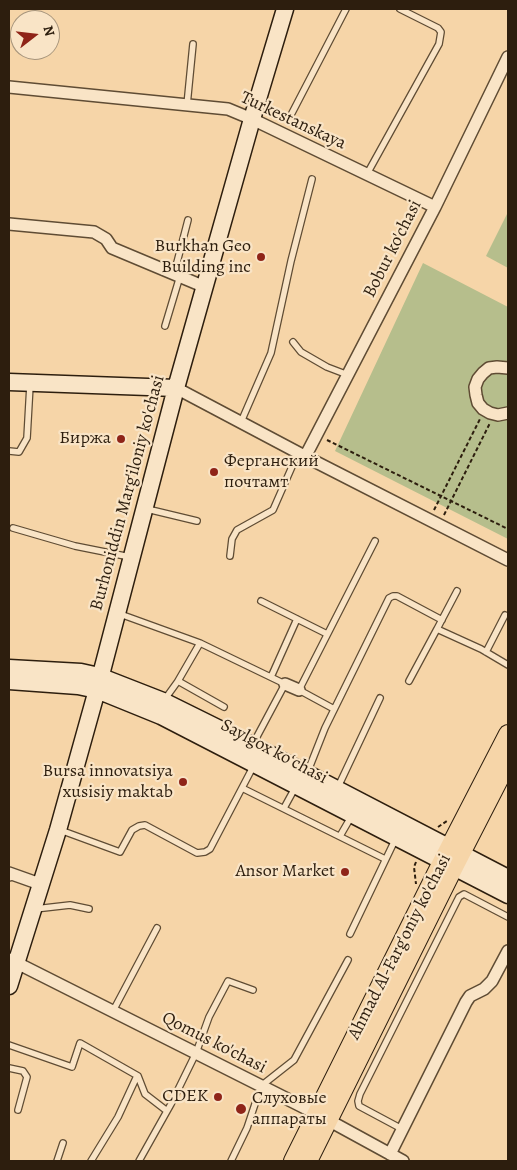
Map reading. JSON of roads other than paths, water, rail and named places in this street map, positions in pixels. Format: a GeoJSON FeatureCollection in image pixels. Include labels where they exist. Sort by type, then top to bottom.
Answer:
{"type":"FeatureCollection","features":[{"type":"Feature","properties":{"kind":"main road","name":"Ahmad Al-Farg'oniy ko'chasi"},"geometry":{"type":"LineString","coordinates":[[308,1161],[323,1117],[428,891],[452,857],[463,822],[508,734]]}},
{"type":"Feature","properties":{"kind":"main road","name":"Ahmad Al-Farg'oniy ko'chasi"},"geometry":{"type":"LineString","coordinates":[[293,1161],[323,1117],[452,857],[508,762]]}},
{"type":"Feature","properties":{"kind":"street","name":"Burhoniddin Marg'iloniy ko'chasi"},"geometry":{"type":"LineString","coordinates":[[9,986],[12,961],[32,910],[58,830],[176,388],[285,9]]}},
{"type":"Feature","properties":{"kind":"street","name":"Bobur ko'chasi"},"geometry":{"type":"LineString","coordinates":[[302,455],[348,375],[435,207],[508,56]]}},
{"type":"Feature","properties":{"kind":"street","name":"Turkestanskaya"},"geometry":{"type":"LineString","coordinates":[[9,87],[228,109],[435,207]]}},
{"type":"Feature","properties":{"kind":"street"},"geometry":{"type":"LineString","coordinates":[[9,224],[94,232],[106,239],[112,248],[204,287]]}},
{"type":"Feature","properties":{"kind":"street"},"geometry":{"type":"LineString","coordinates":[[508,368],[497,366],[489,368],[478,379],[476,387],[478,403],[490,412],[508,413]]}},
{"type":"Feature","properties":{"kind":"street"},"geometry":{"type":"LineString","coordinates":[[9,382],[176,388],[302,455],[508,560]]}},
{"type":"Feature","properties":{"kind":"street","name":"Saylgox koʻchasi"},"geometry":{"type":"LineString","coordinates":[[9,668],[80,672],[255,764],[302,780],[337,789],[424,843],[452,857],[508,878]]}},
{"type":"Feature","properties":{"kind":"street","name":"Saylgox koʻchasi"},"geometry":{"type":"LineString","coordinates":[[9,681],[78,686],[98,683],[163,701],[252,745],[352,815],[396,838],[424,843]]}},
{"type":"Feature","properties":{"kind":"street"},"geometry":{"type":"LineString","coordinates":[[285,684],[299,690]]}},
{"type":"Feature","properties":{"kind":"street","name":"Saylgox koʻchasi"},"geometry":{"type":"LineString","coordinates":[[452,857],[508,895]]}},
{"type":"Feature","properties":{"kind":"street"},"geometry":{"type":"LineString","coordinates":[[10,871],[40,884]]}},
{"type":"Feature","properties":{"kind":"street"},"geometry":{"type":"LineString","coordinates":[[390,1154],[466,1002],[470,996],[484,989],[492,981],[508,951]]}},
{"type":"Feature","properties":{"kind":"street","name":"Qomus ko'chasi"},"geometry":{"type":"LineString","coordinates":[[12,961],[323,1117],[403,1161]]}},
{"type":"Feature","properties":{"kind":"lane"},"geometry":{"type":"LineString","coordinates":[[292,113],[346,9]]}},
{"type":"Feature","properties":{"kind":"lane"},"geometry":{"type":"LineString","coordinates":[[367,174],[439,44],[441,32],[438,28],[400,9]]}},
{"type":"Feature","properties":{"kind":"lane"},"geometry":{"type":"LineString","coordinates":[[187,105],[193,44]]}},
{"type":"Feature","properties":{"kind":"lane"},"geometry":{"type":"LineString","coordinates":[[241,422],[271,353],[312,179]]}},
{"type":"Feature","properties":{"kind":"lane"},"geometry":{"type":"LineString","coordinates":[[165,326],[188,220]]}},
{"type":"Feature","properties":{"kind":"lane"},"geometry":{"type":"LineString","coordinates":[[293,342],[301,352],[348,375]]}},
{"type":"Feature","properties":{"kind":"lane"},"geometry":{"type":"LineString","coordinates":[[9,451],[19,452],[28,438],[30,383]]}},
{"type":"Feature","properties":{"kind":"lane"},"geometry":{"type":"LineString","coordinates":[[230,556],[232,539],[237,530],[273,510],[302,455]]}},
{"type":"Feature","properties":{"kind":"lane"},"geometry":{"type":"LineString","coordinates":[[144,508],[197,521]]}},
{"type":"Feature","properties":{"kind":"lane"},"geometry":{"type":"LineString","coordinates":[[13,528],[74,546],[132,557]]}},
{"type":"Feature","properties":{"kind":"lane"},"geometry":{"type":"LineString","coordinates":[[334,709],[299,690],[375,541]]}},
{"type":"Feature","properties":{"kind":"lane"},"geometry":{"type":"LineString","coordinates":[[409,681],[456,591]]}},
{"type":"Feature","properties":{"kind":"lane"},"geometry":{"type":"LineString","coordinates":[[284,808],[302,780],[334,709],[389,598],[397,596],[442,620]]}},
{"type":"Feature","properties":{"kind":"lane"},"geometry":{"type":"LineString","coordinates":[[261,601],[327,634]]}},
{"type":"Feature","properties":{"kind":"lane"},"geometry":{"type":"LineString","coordinates":[[116,613],[200,642],[285,684],[252,745]]}},
{"type":"Feature","properties":{"kind":"lane"},"geometry":{"type":"LineString","coordinates":[[486,652],[505,615]]}},
{"type":"Feature","properties":{"kind":"lane"},"geometry":{"type":"LineString","coordinates":[[271,677],[297,619]]}},
{"type":"Feature","properties":{"kind":"lane"},"geometry":{"type":"LineString","coordinates":[[437,629],[486,652],[508,665]]}},
{"type":"Feature","properties":{"kind":"lane"},"geometry":{"type":"LineString","coordinates":[[163,701],[178,681],[200,642]]}},
{"type":"Feature","properties":{"kind":"lane"},"geometry":{"type":"LineString","coordinates":[[178,681],[224,707]]}},
{"type":"Feature","properties":{"kind":"lane"},"geometry":{"type":"LineString","coordinates":[[337,789],[380,698]]}},
{"type":"Feature","properties":{"kind":"lane"},"geometry":{"type":"LineString","coordinates":[[58,830],[120,852],[132,830],[139,826],[145,826],[197,853],[205,852],[210,849],[255,764]]}},
{"type":"Feature","properties":{"kind":"lane"},"geometry":{"type":"LineString","coordinates":[[242,788],[385,859]]}},
{"type":"Feature","properties":{"kind":"lane"},"geometry":{"type":"LineString","coordinates":[[340,836],[352,815]]}},
{"type":"Feature","properties":{"kind":"lane"},"geometry":{"type":"LineString","coordinates":[[350,934],[396,838]]}},
{"type":"Feature","properties":{"kind":"lane"},"geometry":{"type":"LineString","coordinates":[[402,1129],[359,1106],[358,1101],[369,1076],[459,897],[464,894],[508,917]]}},
{"type":"Feature","properties":{"kind":"lane"},"geometry":{"type":"LineString","coordinates":[[32,910],[70,905],[89,909]]}},
{"type":"Feature","properties":{"kind":"lane"},"geometry":{"type":"LineString","coordinates":[[113,1011],[157,928]]}},
{"type":"Feature","properties":{"kind":"lane"},"geometry":{"type":"LineString","coordinates":[[230,1161],[247,1128],[261,1086],[294,1060],[348,960]]}},
{"type":"Feature","properties":{"kind":"lane"},"geometry":{"type":"LineString","coordinates":[[139,1161],[196,1053],[209,1017],[228,981],[253,990]]}},
{"type":"Feature","properties":{"kind":"lane"},"geometry":{"type":"LineString","coordinates":[[9,1045],[72,1067],[80,1043],[137,1076],[145,1094],[167,1111]]}},
{"type":"Feature","properties":{"kind":"lane"},"geometry":{"type":"LineString","coordinates":[[9,1068],[23,1071],[27,1077],[18,1110]]}},
{"type":"Feature","properties":{"kind":"lane"},"geometry":{"type":"LineString","coordinates":[[91,1161],[118,1117],[137,1076]]}},
{"type":"Feature","properties":{"kind":"lane"},"geometry":{"type":"LineString","coordinates":[[58,1161],[63,1143]]}},
{"type":"Feature","properties":{"kind":"place","name":"Burkhan Geo Building inc"},"geometry":{"type":"Point","coordinates":[261,257]}},
{"type":"Feature","properties":{"kind":"place","name":"Биржа"},"geometry":{"type":"Point","coordinates":[121,439]}},
{"type":"Feature","properties":{"kind":"place","name":"Ферганский почтамт"},"geometry":{"type":"Point","coordinates":[214,472]}},
{"type":"Feature","properties":{"kind":"place","name":"Bursa innovatsiya xusisiy maktab"},"geometry":{"type":"Point","coordinates":[183,782]}},
{"type":"Feature","properties":{"kind":"place","name":"Ansor Market"},"geometry":{"type":"Point","coordinates":[345,872]}},
{"type":"Feature","properties":{"kind":"place","name":"CDEK"},"geometry":{"type":"Point","coordinates":[218,1097]}},
{"type":"Feature","properties":{"kind":"place","name":"Слуховые аппараты"},"geometry":{"type":"Point","coordinates":[241,1109]}}]}
